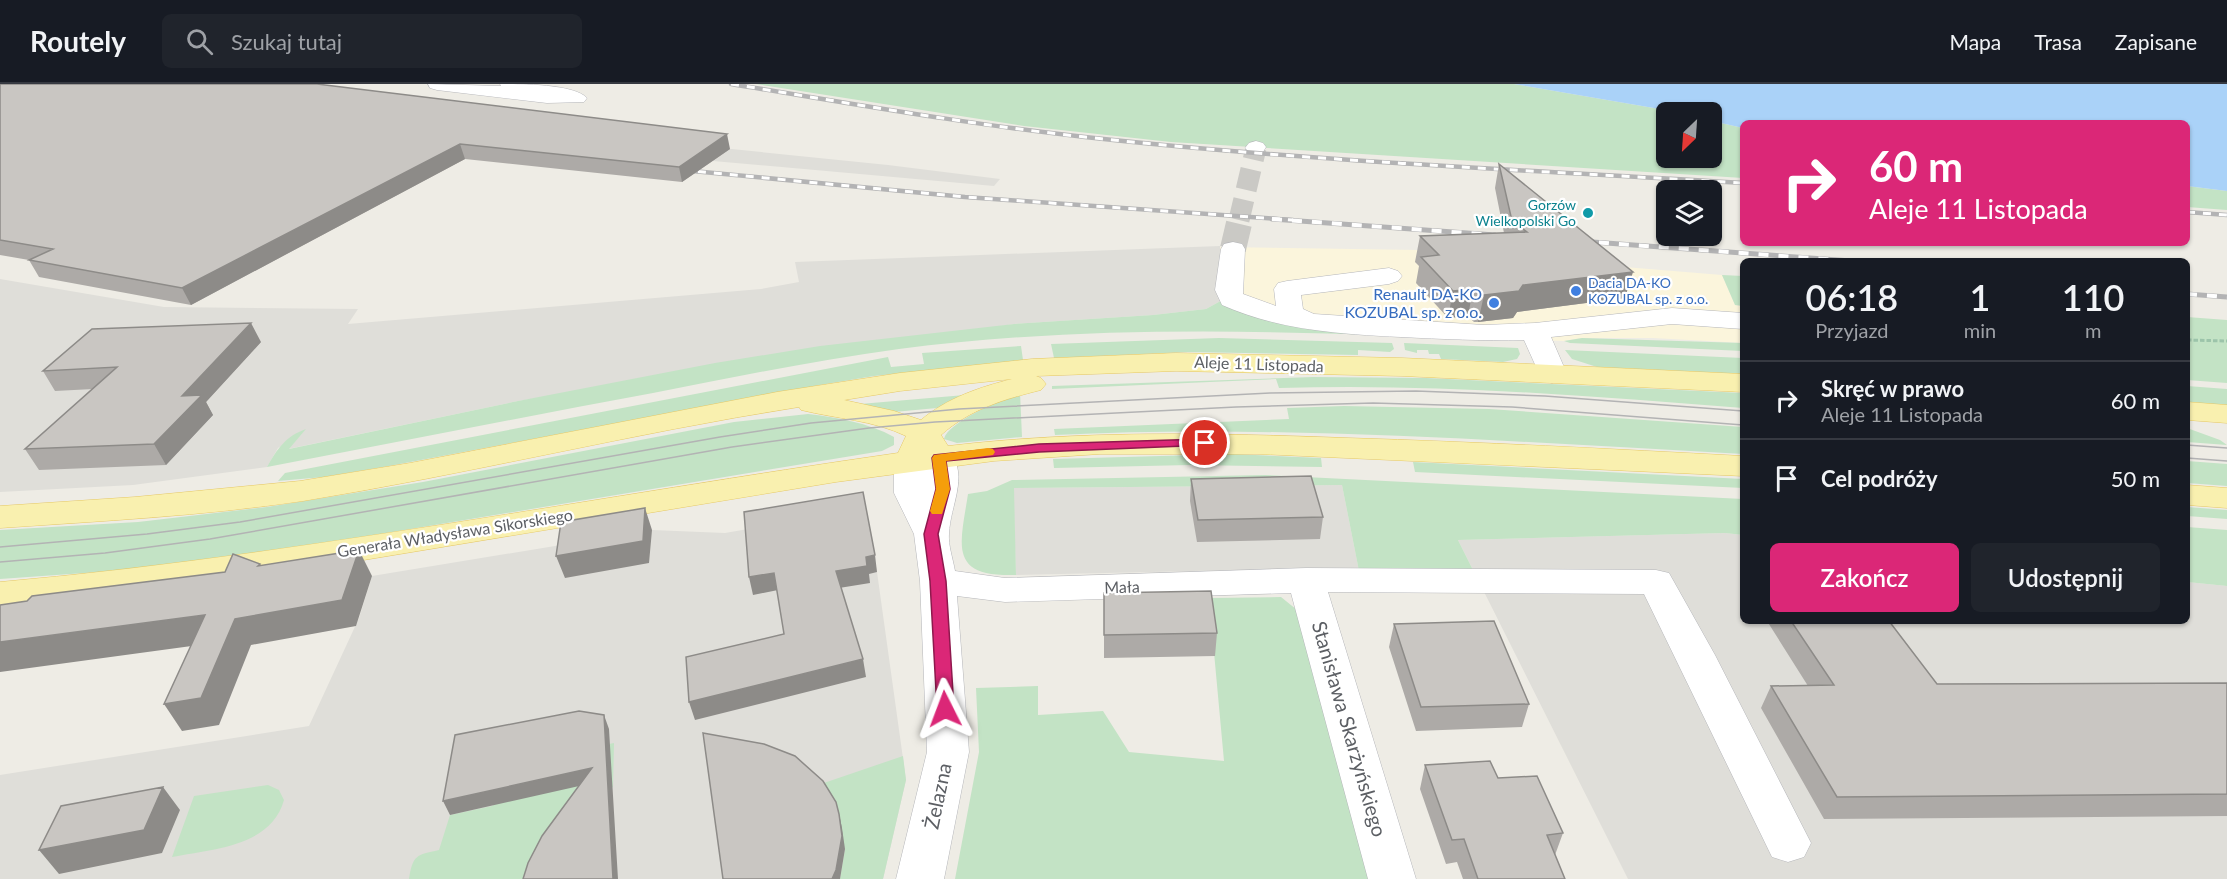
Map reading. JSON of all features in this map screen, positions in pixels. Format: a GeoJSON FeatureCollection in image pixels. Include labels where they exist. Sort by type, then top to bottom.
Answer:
{"type":"FeatureCollection","features":[{"type":"Feature","properties":{"kind":"main road","name":"Aleje 11 Listopada"},"geometry":{"type":"LineString","coordinates":[[777,401],[900,382],[1032,368],[1176,362],[1402,367],[1740,383]]}},
{"type":"Feature","properties":{"kind":"main road"},"geometry":{"type":"LineString","coordinates":[[924,451],[959,409],[1010,387],[1060,381],[1181,375],[1253,365]]}},
{"type":"Feature","properties":{"kind":"main road"},"geometry":{"type":"LineString","coordinates":[[0,517],[135,508],[300,491],[422,471],[777,401],[824,406],[875,416],[924,451],[1205,443],[1354,447],[1740,466]]}},
{"type":"Feature","properties":{"kind":"main road"},"geometry":{"type":"LineString","coordinates":[[2190,411],[2226,415]]}},
{"type":"Feature","properties":{"kind":"main road","name":"Generała Władysława Sikorskiego"},"geometry":{"type":"LineString","coordinates":[[0,595],[149,580],[329,554],[613,507],[924,451]]}},
{"type":"Feature","properties":{"kind":"main road"},"geometry":{"type":"LineString","coordinates":[[2190,495],[2227,498]]}},
{"type":"Feature","properties":{"kind":"street"},"geometry":{"type":"LineString","coordinates":[[437,84],[547,97],[577,98],[572,94],[509,84]]}},
{"type":"Feature","properties":{"kind":"street"},"geometry":{"type":"LineString","coordinates":[[1233,249],[1228,290],[1231,299],[1254,309],[1334,325],[1484,333],[1535,331],[1672,316],[1740,321]]}},
{"type":"Feature","properties":{"kind":"street"},"geometry":{"type":"LineString","coordinates":[[1308,321],[1290,313],[1287,289],[1389,276]]}},
{"type":"Feature","properties":{"kind":"street"},"geometry":{"type":"LineString","coordinates":[[1535,331],[1552,374]]}},
{"type":"Feature","properties":{"kind":"street","name":"Żelazna"},"geometry":{"type":"LineString","coordinates":[[920,879],[948,752],[938,581],[931,534],[911,493],[924,451]]}},
{"type":"Feature","properties":{"kind":"street","name":"Mała"},"geometry":{"type":"LineString","coordinates":[[938,581],[1005,590],[1306,580],[1656,582],[1788,843]]}},
{"type":"Feature","properties":{"kind":"street","name":"Stanisława Skarżyńskiego"},"geometry":{"type":"LineString","coordinates":[[1306,580],[1392,879]]}},
{"type":"Feature","properties":{"kind":"path"},"geometry":{"type":"LineString","coordinates":[[2190,340],[2227,341]]}},
{"type":"Feature","properties":{"kind":"shaded area"},"geometry":{"type":"Polygon","coordinates":[[[672,143],[1000,179],[994,186],[713,161],[672,143]]]}},
{"type":"Feature","properties":{"kind":"shaded area"},"geometry":{"type":"Polygon","coordinates":[[[1220,246],[1226,298],[1206,309],[1153,315],[1014,324],[518,401],[288,449],[305,430],[278,448],[267,467],[133,485],[0,492],[0,279],[164,307],[358,309],[348,324],[761,289],[799,282],[795,262],[1220,246]]]}},
{"type":"Feature","properties":{"kind":"shaded area"},"geometry":{"type":"Polygon","coordinates":[[[1220,247],[1419,250],[1722,275],[1735,305],[1740,306],[1740,343],[1653,338],[1582,338],[1564,341],[1498,339],[1323,329],[1226,298],[1220,247]]]}},
{"type":"Feature","properties":{"kind":"shaded area"},"geometry":{"type":"Polygon","coordinates":[[[1342,485],[1359,571],[1284,569],[1016,575],[1013,488],[1342,485]]]}},
{"type":"Feature","properties":{"kind":"shaded area"},"geometry":{"type":"Polygon","coordinates":[[[865,509],[877,572],[906,780],[883,879],[0,879],[0,775],[309,726],[359,618],[372,576],[652,530],[725,533],[865,509]]]}},
{"type":"Feature","properties":{"kind":"shaded area"},"geometry":{"type":"Polygon","coordinates":[[[1725,533],[1740,535],[1740,624],[2190,624],[2190,582],[2227,586],[2227,879],[1628,879],[1458,540],[1725,533]]]}},
{"type":"Feature","properties":{"kind":"green space"},"geometry":{"type":"Polygon","coordinates":[[[756,84],[1514,84],[1656,108],[1656,168],[1722,168],[1722,123],[1740,127],[1740,178],[1171,142],[1024,126],[756,84]]]}},
{"type":"Feature","properties":{"kind":"green space"},"geometry":{"type":"Polygon","coordinates":[[[2190,186],[2227,191],[2227,210],[2190,207],[2190,186]]]}},
{"type":"Feature","properties":{"kind":"green space"},"geometry":{"type":"Polygon","coordinates":[[[1722,275],[1740,276],[1740,306],[1735,305],[1722,275]]]}},
{"type":"Feature","properties":{"kind":"green space"},"geometry":{"type":"Polygon","coordinates":[[[1226,298],[1255,312],[1498,339],[1198,332],[1049,335],[974,341],[899,349],[807,364],[267,467],[283,444],[293,435],[306,429],[289,449],[518,401],[715,363],[820,346],[1014,324],[1153,315],[1206,309],[1226,298]]]}},
{"type":"Feature","properties":{"kind":"green space"},"geometry":{"type":"Polygon","coordinates":[[[2190,317],[2227,320],[2227,383],[2190,380],[2190,317]]]}},
{"type":"Feature","properties":{"kind":"green space"},"geometry":{"type":"Polygon","coordinates":[[[1219,338],[1392,343],[1394,349],[1390,352],[1358,350],[1358,355],[1188,352],[1054,358],[1051,344],[1219,338]]]}},
{"type":"Feature","properties":{"kind":"green space"},"geometry":{"type":"Polygon","coordinates":[[[1582,338],[1740,343],[1740,351],[1570,343],[1564,341],[1582,338]]]}},
{"type":"Feature","properties":{"kind":"green space"},"geometry":{"type":"Polygon","coordinates":[[[1404,343],[1518,348],[1520,354],[1517,359],[1503,362],[1441,359],[1439,354],[1429,354],[1428,350],[1417,350],[1417,353],[1405,350],[1404,343]]]}},
{"type":"Feature","properties":{"kind":"green space"},"geometry":{"type":"Polygon","coordinates":[[[1021,346],[1023,360],[874,376],[389,466],[324,477],[278,481],[285,473],[888,357],[891,367],[924,364],[922,353],[1021,346]]]}},
{"type":"Feature","properties":{"kind":"green space"},"geometry":{"type":"Polygon","coordinates":[[[1565,350],[1740,358],[1740,374],[1597,367],[1572,359],[1565,350]]]}},
{"type":"Feature","properties":{"kind":"green space"},"geometry":{"type":"Polygon","coordinates":[[[1313,377],[1426,378],[1740,393],[1740,408],[1453,389],[1279,388],[1276,379],[1052,389],[1052,386],[1313,377]]]}},
{"type":"Feature","properties":{"kind":"green space"},"geometry":{"type":"Polygon","coordinates":[[[2190,386],[2227,389],[2227,405],[2190,402],[2190,386]]]}},
{"type":"Feature","properties":{"kind":"green space"},"geometry":{"type":"Polygon","coordinates":[[[1020,392],[1022,437],[957,443],[944,439],[955,425],[990,405],[1020,392]]]}},
{"type":"Feature","properties":{"kind":"green space"},"geometry":{"type":"Polygon","coordinates":[[[965,395],[948,407],[883,413],[860,404],[965,395]]]}},
{"type":"Feature","properties":{"kind":"green space"},"geometry":{"type":"Polygon","coordinates":[[[1344,406],[1489,409],[1740,427],[1740,454],[1313,433],[1141,432],[1055,435],[1054,429],[1289,419],[1287,408],[1344,406]]]}},
{"type":"Feature","properties":{"kind":"green space"},"geometry":{"type":"Polygon","coordinates":[[[808,414],[863,424],[894,437],[894,445],[882,451],[320,544],[127,570],[0,579],[0,530],[138,522],[267,507],[423,482],[734,422],[808,414]]]}},
{"type":"Feature","properties":{"kind":"green space"},"geometry":{"type":"Polygon","coordinates":[[[2190,429],[2220,440],[2227,445],[2190,442],[2190,429]]]}},
{"type":"Feature","properties":{"kind":"green space"},"geometry":{"type":"Polygon","coordinates":[[[1232,454],[1321,458],[1322,467],[1190,465],[1054,468],[1053,459],[1232,454]]]}},
{"type":"Feature","properties":{"kind":"green space"},"geometry":{"type":"Polygon","coordinates":[[[2190,461],[2227,464],[2227,486],[2190,483],[2190,461]]]}},
{"type":"Feature","properties":{"kind":"green space"},"geometry":{"type":"Polygon","coordinates":[[[1413,462],[1740,479],[1740,488],[1415,472],[1413,462]]]}},
{"type":"Feature","properties":{"kind":"green space"},"geometry":{"type":"Polygon","coordinates":[[[1265,475],[1740,499],[1740,535],[1725,533],[1458,540],[1475,574],[1359,571],[1342,485],[1014,488],[1016,575],[994,574],[979,570],[969,564],[964,555],[962,543],[968,494],[987,491],[1012,480],[1265,475]]]}},
{"type":"Feature","properties":{"kind":"green space"},"geometry":{"type":"Polygon","coordinates":[[[2190,507],[2227,510],[2227,519],[2190,516],[2190,507]]]}},
{"type":"Feature","properties":{"kind":"green space"},"geometry":{"type":"Polygon","coordinates":[[[2190,527],[2227,530],[2227,586],[2190,582],[2190,527]]]}},
{"type":"Feature","properties":{"kind":"green space"},"geometry":{"type":"Polygon","coordinates":[[[1281,597],[1302,614],[1372,879],[955,879],[979,752],[976,688],[1038,686],[1038,715],[1103,711],[1129,752],[1224,761],[1209,598],[1281,597]]]}},
{"type":"Feature","properties":{"kind":"green space"},"geometry":{"type":"Polygon","coordinates":[[[614,743],[613,787],[599,796],[534,879],[409,879],[412,865],[417,857],[439,850],[450,815],[492,806],[565,753],[614,743]]]}},
{"type":"Feature","properties":{"kind":"green space"},"geometry":{"type":"Polygon","coordinates":[[[903,756],[906,780],[883,879],[840,879],[845,849],[818,785],[903,756]]]}},
{"type":"Feature","properties":{"kind":"green space"},"geometry":{"type":"Polygon","coordinates":[[[268,785],[279,790],[284,800],[277,816],[267,828],[253,837],[222,848],[172,857],[194,796],[268,785]]]}},
{"type":"Feature","properties":{"kind":"water"},"geometry":{"type":"Polygon","coordinates":[[[1514,84],[2227,84],[2227,191],[2190,186],[2190,120],[1740,120],[1740,127],[1722,123],[1722,102],[1656,102],[1656,108],[1514,84]]]}},
{"type":"Feature","properties":{"kind":"building"},"geometry":{"type":"Polygon","coordinates":[[[0,84],[317,84],[727,134],[679,167],[460,144],[182,288],[29,260],[53,249],[0,240],[0,84]]]}},
{"type":"Feature","properties":{"kind":"building"},"geometry":{"type":"Polygon","coordinates":[[[1499,164],[1633,272],[1523,285],[1519,291],[1484,295],[1480,295],[1473,289],[1453,291],[1421,257],[1439,255],[1420,236],[1527,232],[1512,221],[1499,164]]]}},
{"type":"Feature","properties":{"kind":"building"},"geometry":{"type":"Polygon","coordinates":[[[251,323],[182,396],[202,395],[154,444],[25,449],[117,367],[43,371],[92,329],[251,323]]]}},
{"type":"Feature","properties":{"kind":"building"},"geometry":{"type":"Polygon","coordinates":[[[1311,476],[1323,517],[1198,520],[1191,479],[1311,476]]]}},
{"type":"Feature","properties":{"kind":"building"},"geometry":{"type":"Polygon","coordinates":[[[863,492],[875,555],[866,557],[867,566],[836,571],[863,659],[689,702],[686,657],[784,634],[774,573],[749,577],[744,512],[863,492]]]}},
{"type":"Feature","properties":{"kind":"building"},"geometry":{"type":"Polygon","coordinates":[[[645,508],[643,541],[556,556],[561,522],[645,508]]]}},
{"type":"Feature","properties":{"kind":"building"},"geometry":{"type":"Polygon","coordinates":[[[359,550],[342,600],[235,619],[201,698],[164,704],[205,615],[0,642],[0,605],[27,601],[32,596],[225,572],[233,554],[260,564],[258,566],[359,550]]]}},
{"type":"Feature","properties":{"kind":"building"},"geometry":{"type":"Polygon","coordinates":[[[1211,591],[1217,633],[1104,635],[1104,593],[1211,591]]]}},
{"type":"Feature","properties":{"kind":"building"},"geometry":{"type":"Polygon","coordinates":[[[1494,621],[1529,704],[1421,707],[1394,624],[1494,621]]]}},
{"type":"Feature","properties":{"kind":"building"},"geometry":{"type":"Polygon","coordinates":[[[1793,624],[1891,624],[1937,684],[2227,683],[2227,794],[1837,797],[1771,686],[1834,685],[1793,624]]]}},
{"type":"Feature","properties":{"kind":"building"},"geometry":{"type":"Polygon","coordinates":[[[579,711],[604,715],[613,879],[523,879],[528,863],[542,836],[592,768],[443,801],[455,735],[579,711]]]}},
{"type":"Feature","properties":{"kind":"building"},"geometry":{"type":"Polygon","coordinates":[[[703,733],[764,744],[795,756],[823,781],[836,802],[842,836],[836,870],[832,879],[723,879],[703,733]]]}},
{"type":"Feature","properties":{"kind":"building"},"geometry":{"type":"Polygon","coordinates":[[[1490,761],[1498,778],[1537,776],[1563,833],[1547,835],[1565,879],[1478,879],[1464,839],[1452,840],[1425,765],[1490,761]]]}},
{"type":"Feature","properties":{"kind":"building"},"geometry":{"type":"Polygon","coordinates":[[[163,787],[144,830],[39,850],[61,806],[163,787]]]}},
{"type":"Feature","properties":{"kind":"tunnel"},"geometry":{"type":"LineString","coordinates":[[1239,220],[1256,148]]}},
{"type":"Feature","properties":{"kind":"tunnel"},"geometry":{"type":"LineString","coordinates":[[1233,249],[1240,219]]}},
{"type":"Feature","properties":{"kind":"tram line"},"geometry":{"type":"LineString","coordinates":[[0,547],[147,534],[240,522],[720,437],[811,423],[959,409],[1270,393],[1416,391],[1545,396],[1740,411]]}},
{"type":"Feature","properties":{"kind":"tram line"},"geometry":{"type":"LineString","coordinates":[[0,562],[105,553],[210,539],[732,447],[869,428],[935,422],[1236,407],[1373,403],[1512,407],[1740,425]]}},
{"type":"Feature","properties":{"kind":"tram line"},"geometry":{"type":"LineString","coordinates":[[2190,445],[2227,448]]}},
{"type":"Feature","properties":{"kind":"tram line"},"geometry":{"type":"LineString","coordinates":[[2190,458],[2227,461]]}},
{"type":"Feature","properties":{"kind":"railway"},"geometry":{"type":"LineString","coordinates":[[731,84],[908,113],[1085,137],[1414,164],[1740,183]]}},
{"type":"Feature","properties":{"kind":"railway"},"geometry":{"type":"LineString","coordinates":[[682,170],[965,197],[1293,220]]}},
{"type":"Feature","properties":{"kind":"railway"},"geometry":{"type":"LineString","coordinates":[[2190,212],[2227,215]]}},
{"type":"Feature","properties":{"kind":"railway"},"geometry":{"type":"LineString","coordinates":[[1272,219],[1495,235]]}},
{"type":"Feature","properties":{"kind":"railway"},"geometry":{"type":"LineString","coordinates":[[1579,241],[1810,258]]}},
{"type":"Feature","properties":{"kind":"railway"},"geometry":{"type":"LineString","coordinates":[[2190,294],[2227,297]]}},
{"type":"Feature","properties":{"kind":"slow traffic"},"geometry":{"type":"LineString","coordinates":[[937,511],[943,489],[939,458],[988,452]]}},
{"type":"Feature","properties":{"kind":"place","name":"Gorzów Wielkopolski Go"},"geometry":{"type":"Point","coordinates":[1588,213]}},
{"type":"Feature","properties":{"kind":"place","name":"Dacia DA-KO KOZUBAL sp. z o.o."},"geometry":{"type":"Point","coordinates":[1576,291]}},
{"type":"Feature","properties":{"kind":"place","name":"Renault DA-KO KOZUBAL sp. z o.o."},"geometry":{"type":"Point","coordinates":[1494,303]}},
{"type":"Feature","properties":{"kind":"route"},"geometry":{"type":"LineString","coordinates":[[945,709],[938,581],[931,534],[943,489],[939,458],[1039,448],[1205,443]]}}]}
